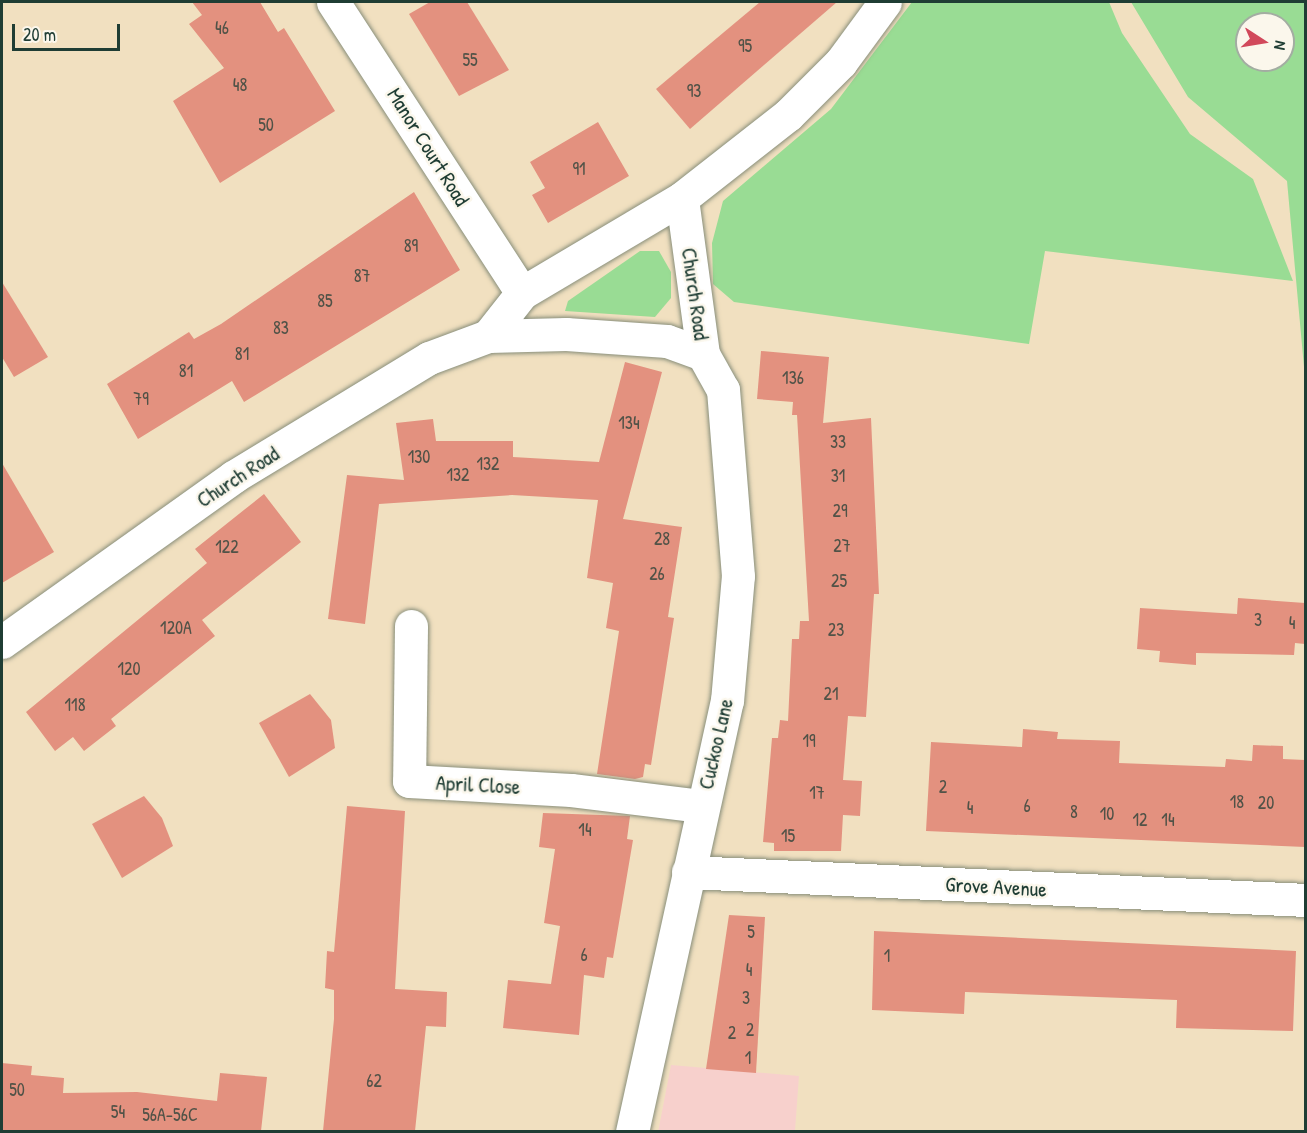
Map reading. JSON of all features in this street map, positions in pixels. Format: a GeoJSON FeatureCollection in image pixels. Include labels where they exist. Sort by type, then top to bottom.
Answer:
{"type":"FeatureCollection","features":[{"type":"Feature","properties":{"kind":"street","name":"Manor Court Road"},"geometry":{"type":"LineString","coordinates":[[333,2],[522,293]]}},
{"type":"Feature","properties":{"kind":"street"},"geometry":{"type":"LineString","coordinates":[[488,336],[522,293],[682,198],[788,115],[841,62],[885,2]]}},
{"type":"Feature","properties":{"kind":"street","name":"Church Road"},"geometry":{"type":"LineString","coordinates":[[2,642],[233,477],[429,358],[488,336],[566,334],[667,341],[703,354],[682,198]]}},
{"type":"Feature","properties":{"kind":"street","name":"Cuckoo Lane"},"geometry":{"type":"LineString","coordinates":[[632,1131],[702,806],[727,702],[738,576],[723,390],[703,354]]}},
{"type":"Feature","properties":{"kind":"street","name":"April Close"},"geometry":{"type":"LineString","coordinates":[[411,626],[409,781],[571,790],[702,806]]}},
{"type":"Feature","properties":{"kind":"street","name":"Grove Avenue"},"geometry":{"type":"LineString","coordinates":[[688,872],[1305,900]]}},
{"type":"Feature","properties":{"kind":"shaded area"},"geometry":{"type":"Polygon","coordinates":[[[671,1065],[799,1076],[795,1131],[658,1132],[671,1065]]]}},
{"type":"Feature","properties":{"kind":"green space"},"geometry":{"type":"Polygon","coordinates":[[[912,2],[1109,2],[1122,33],[1190,134],[1253,179],[1293,281],[1045,251],[1029,344],[734,302],[713,284],[712,243],[723,201],[831,109],[912,2]]]}},
{"type":"Feature","properties":{"kind":"green space"},"geometry":{"type":"Polygon","coordinates":[[[1131,2],[1305,2],[1305,378],[1287,181],[1188,97],[1131,2]]]}},
{"type":"Feature","properties":{"kind":"green space"},"geometry":{"type":"Polygon","coordinates":[[[640,251],[659,251],[671,272],[671,298],[655,317],[565,311],[568,301],[640,251]]]}},
{"type":"Feature","properties":{"kind":"building"},"geometry":{"type":"Polygon","coordinates":[[[192,2],[260,2],[278,32],[284,28],[335,111],[220,183],[173,101],[224,68],[189,24],[202,15],[192,2]]]}},
{"type":"Feature","properties":{"kind":"building"},"geometry":{"type":"Polygon","coordinates":[[[430,2],[467,2],[509,70],[459,96],[409,14],[430,2]]]}},
{"type":"Feature","properties":{"kind":"building"},"geometry":{"type":"Polygon","coordinates":[[[760,2],[837,2],[690,129],[656,89],[760,2]]]}},
{"type":"Feature","properties":{"kind":"building"},"geometry":{"type":"Polygon","coordinates":[[[598,122],[629,176],[548,223],[532,195],[545,188],[530,162],[598,122]]]}},
{"type":"Feature","properties":{"kind":"building"},"geometry":{"type":"Polygon","coordinates":[[[414,192],[460,270],[244,402],[232,381],[138,439],[107,384],[189,332],[194,339],[221,324],[414,192]]]}},
{"type":"Feature","properties":{"kind":"building"},"geometry":{"type":"Polygon","coordinates":[[[2,282],[48,357],[14,377],[2,357],[2,282]]]}},
{"type":"Feature","properties":{"kind":"building"},"geometry":{"type":"Polygon","coordinates":[[[761,351],[829,357],[823,423],[871,418],[879,594],[874,594],[866,717],[848,716],[843,780],[862,781],[860,816],[843,815],[841,851],[774,851],[774,843],[763,842],[772,738],[778,738],[780,720],[788,721],[792,639],[799,639],[800,621],[809,621],[797,415],[792,415],[793,402],[757,399],[761,351]]]}},
{"type":"Feature","properties":{"kind":"building"},"geometry":{"type":"Polygon","coordinates":[[[625,362],[662,372],[623,519],[682,527],[668,617],[674,618],[651,765],[645,764],[643,777],[635,779],[597,774],[619,631],[606,628],[613,583],[587,578],[598,500],[512,495],[379,504],[365,624],[328,619],[347,475],[404,480],[396,423],[433,419],[436,441],[513,441],[513,457],[599,462],[625,362]]]}},
{"type":"Feature","properties":{"kind":"building"},"geometry":{"type":"Polygon","coordinates":[[[2,463],[54,552],[2,583],[2,463]]]}},
{"type":"Feature","properties":{"kind":"building"},"geometry":{"type":"Polygon","coordinates":[[[264,494],[301,542],[202,620],[215,636],[111,719],[116,726],[84,751],[73,737],[55,751],[26,712],[207,563],[195,549],[264,494]]]}},
{"type":"Feature","properties":{"kind":"building"},"geometry":{"type":"Polygon","coordinates":[[[1238,598],[1305,603],[1305,644],[1295,643],[1294,655],[1196,653],[1196,665],[1159,662],[1160,651],[1137,649],[1140,608],[1237,614],[1238,598]]]}},
{"type":"Feature","properties":{"kind":"building"},"geometry":{"type":"Polygon","coordinates":[[[310,694],[331,720],[335,748],[289,777],[259,723],[310,694]]]}},
{"type":"Feature","properties":{"kind":"building"},"geometry":{"type":"Polygon","coordinates":[[[1023,729],[1058,732],[1057,739],[1120,741],[1119,763],[1225,767],[1226,759],[1252,761],[1253,745],[1283,746],[1283,759],[1305,760],[1305,847],[926,831],[931,742],[1022,747],[1023,729]]]}},
{"type":"Feature","properties":{"kind":"building"},"geometry":{"type":"Polygon","coordinates":[[[144,796],[162,818],[173,846],[122,878],[92,824],[144,796]]]}},
{"type":"Feature","properties":{"kind":"building"},"geometry":{"type":"Polygon","coordinates":[[[347,806],[405,811],[395,989],[447,992],[446,1027],[426,1026],[415,1131],[323,1131],[334,1019],[334,990],[325,988],[327,951],[334,952],[347,806]]]}},
{"type":"Feature","properties":{"kind":"building"},"geometry":{"type":"Polygon","coordinates":[[[543,813],[630,816],[627,839],[633,840],[613,958],[607,957],[604,978],[584,975],[579,1035],[503,1028],[508,980],[551,984],[560,926],[544,923],[555,849],[539,847],[543,813]]]}},
{"type":"Feature","properties":{"kind":"building"},"geometry":{"type":"Polygon","coordinates":[[[729,915],[765,917],[756,1073],[706,1069],[729,915]]]}},
{"type":"Feature","properties":{"kind":"building"},"geometry":{"type":"Polygon","coordinates":[[[874,931],[1296,951],[1293,1031],[1176,1028],[1177,1000],[965,992],[964,1014],[872,1010],[874,931]]]}},
{"type":"Feature","properties":{"kind":"building"},"geometry":{"type":"Polygon","coordinates":[[[2,1063],[32,1066],[31,1075],[64,1078],[63,1093],[137,1092],[217,1101],[220,1073],[267,1077],[261,1131],[2,1131],[2,1063]]]}}]}
